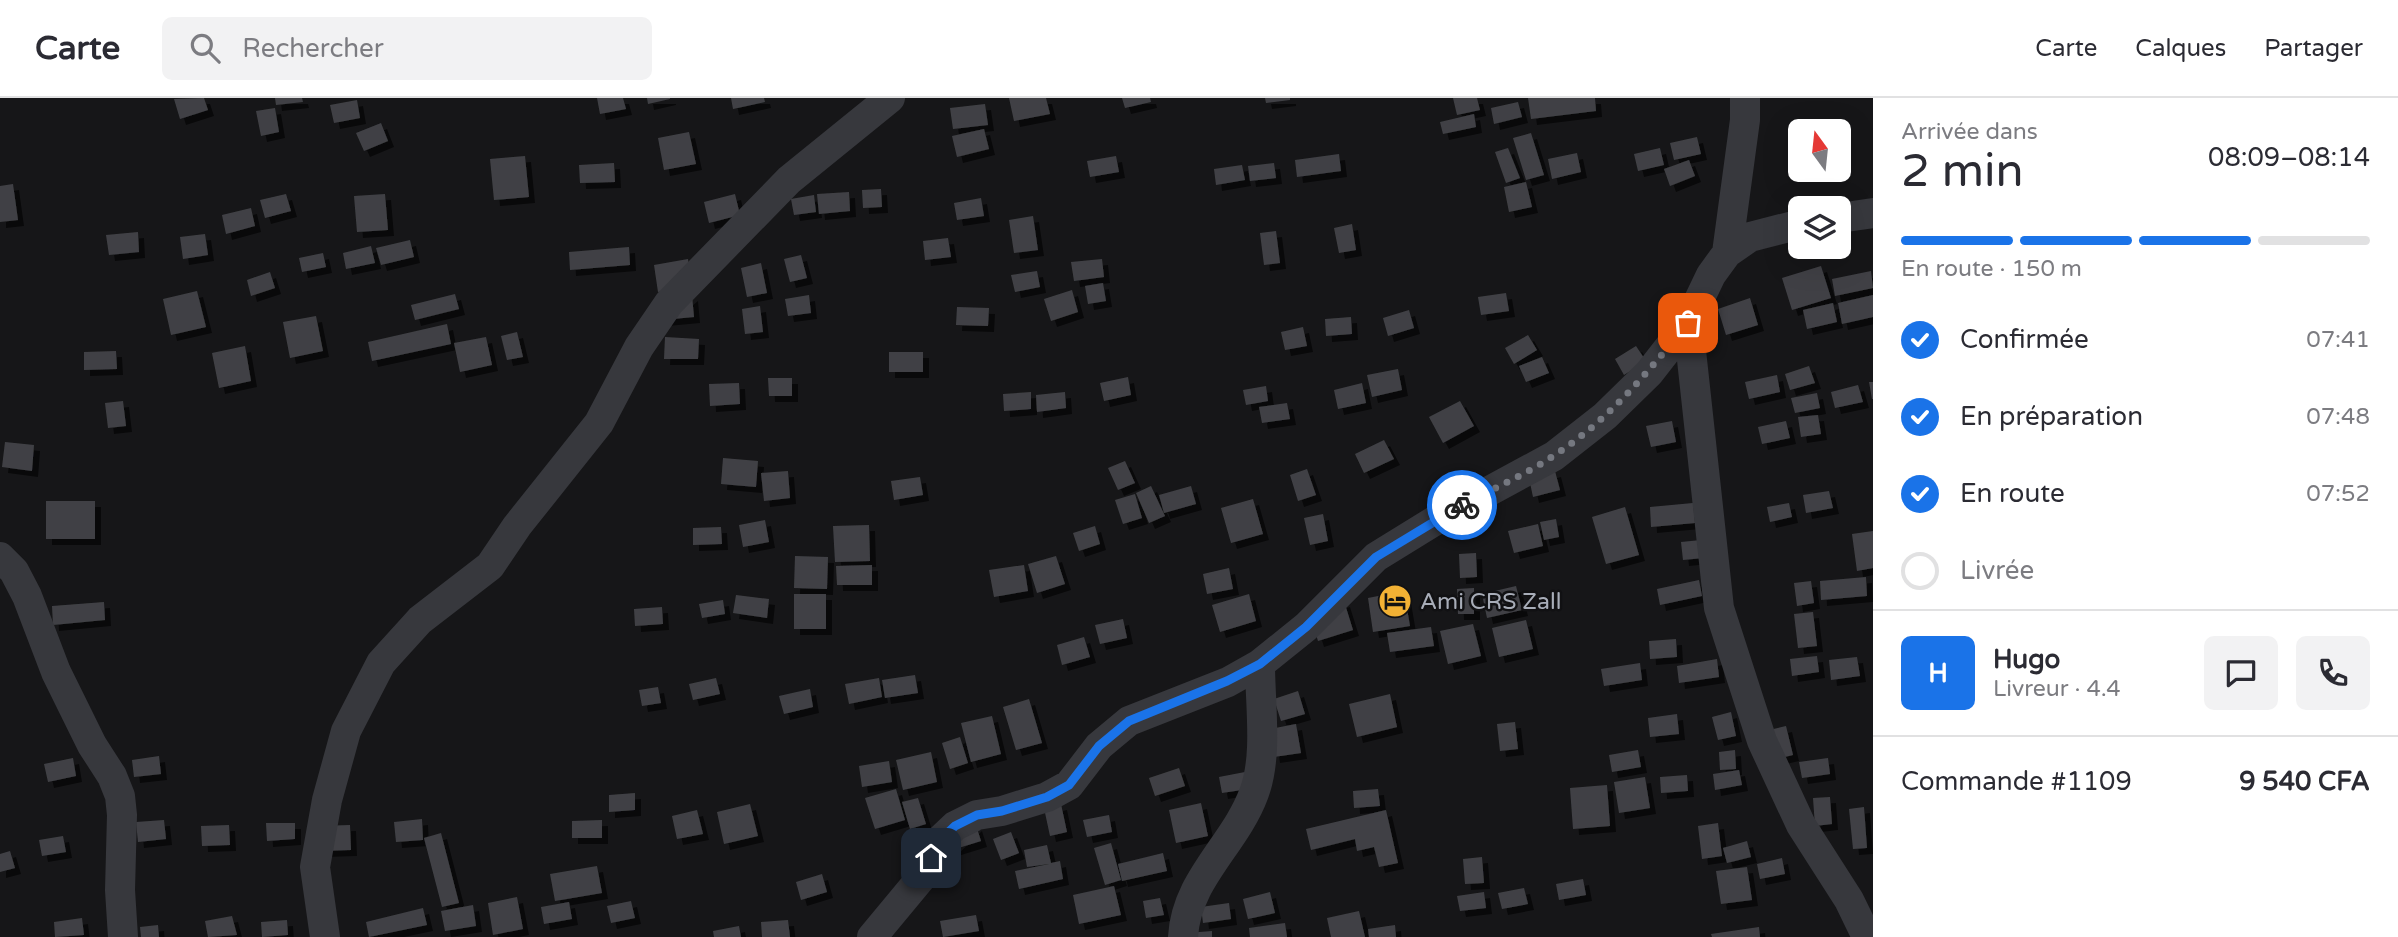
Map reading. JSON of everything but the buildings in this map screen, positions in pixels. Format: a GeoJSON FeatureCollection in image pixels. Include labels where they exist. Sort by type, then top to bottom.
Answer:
{"type":"FeatureCollection","features":[{"type":"Feature","properties":{"kind":"street"},"geometry":{"type":"LineString","coordinates":[[325,937],[315,867],[327,800],[346,731],[381,663],[420,620],[489,566],[517,526],[599,423],[639,347],[669,303],[789,180],[890,98]]}},
{"type":"Feature","properties":{"kind":"street"},"geometry":{"type":"LineString","coordinates":[[1727,253],[1745,120],[1745,98]]}},
{"type":"Feature","properties":{"kind":"street"},"geometry":{"type":"LineString","coordinates":[[1851,216],[1873,213]]}},
{"type":"Feature","properties":{"kind":"street"},"geometry":{"type":"LineString","coordinates":[[872,937],[926,872],[937,843],[955,826],[977,815],[1002,811],[1047,797],[1069,785],[1099,746],[1129,721],[1227,681],[1260,664],[1306,627],[1376,557],[1436,520],[1554,456],[1605,416],[1649,373],[1688,323],[1711,275],[1727,253],[1750,237],[1788,227]]}},
{"type":"Feature","properties":{"kind":"street"},"geometry":{"type":"LineString","coordinates":[[1688,323],[1719,608],[1762,741],[1801,825],[1849,900],[1867,937]]}},
{"type":"Feature","properties":{"kind":"street"},"geometry":{"type":"LineString","coordinates":[[0,557],[14,571],[56,672],[120,796],[123,937]]}},
{"type":"Feature","properties":{"kind":"street"},"geometry":{"type":"LineString","coordinates":[[1183,937],[1185,914],[1198,884],[1243,820],[1255,792],[1262,765],[1260,664]]}},
{"type":"Feature","properties":{"kind":"way so far"},"geometry":{"type":"LineString","coordinates":[[1462,505],[1554,456],[1605,416],[1649,373],[1688,323]]}},
{"type":"Feature","properties":{"kind":"place","name":"Ami CRS Zall"},"geometry":{"type":"Point","coordinates":[1395,601]}},
{"type":"Feature","properties":{"kind":"route"},"geometry":{"type":"LineString","coordinates":[[931,858],[937,843],[955,826],[977,815],[1002,811],[1047,797],[1069,785],[1099,746],[1129,721],[1227,681],[1260,664],[1306,627],[1376,557],[1462,505]]}}]}
